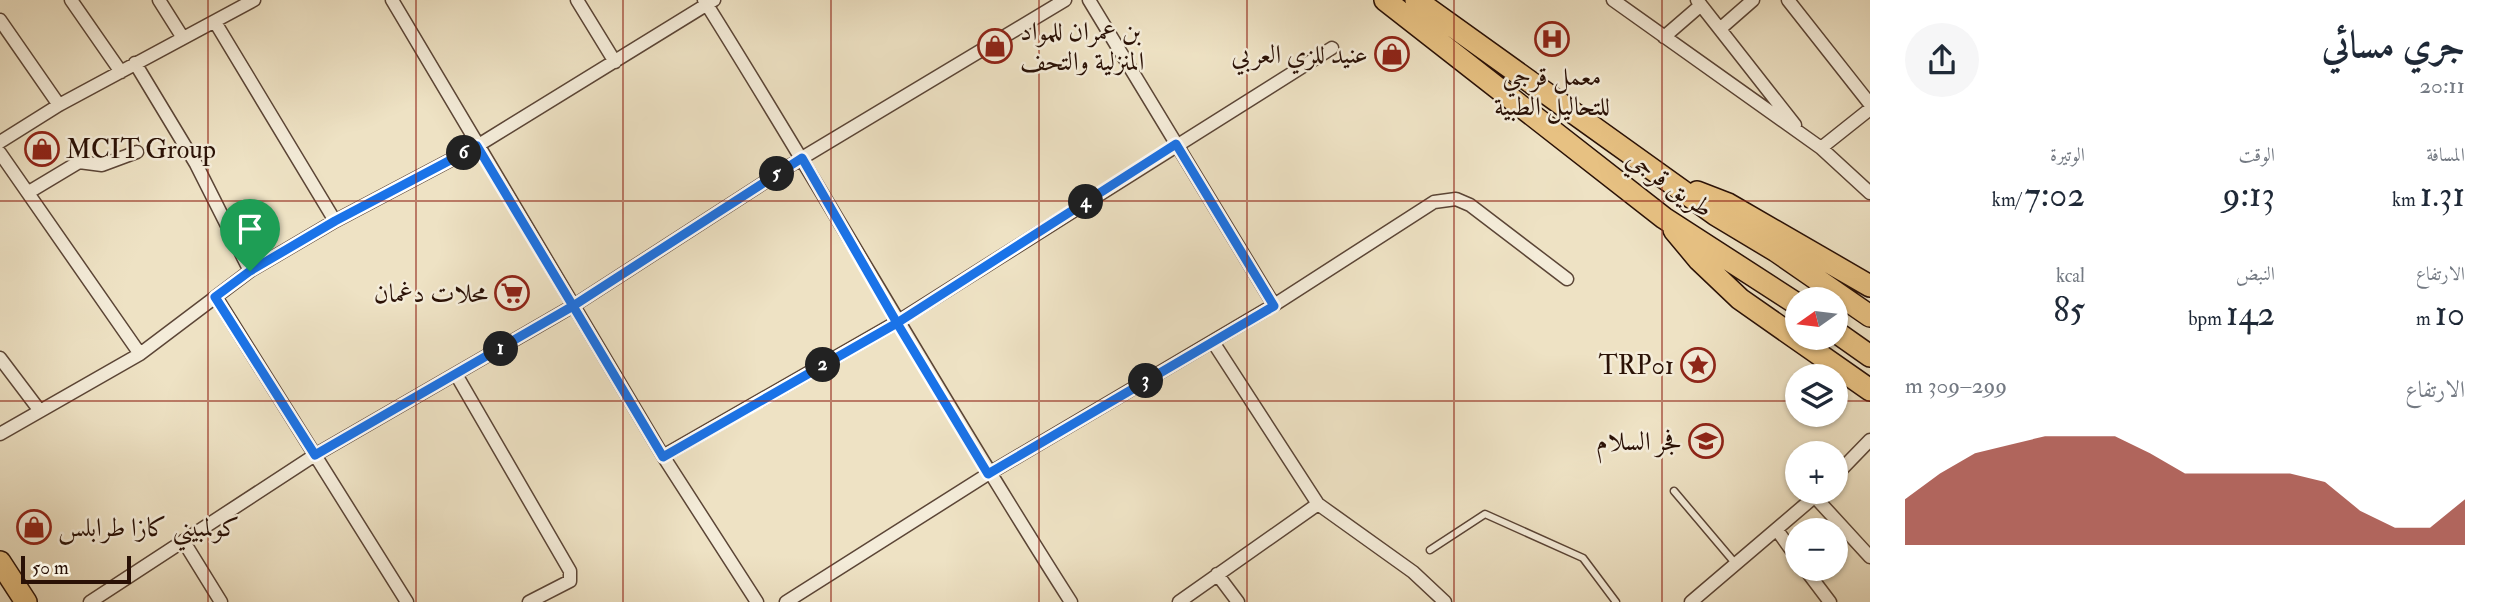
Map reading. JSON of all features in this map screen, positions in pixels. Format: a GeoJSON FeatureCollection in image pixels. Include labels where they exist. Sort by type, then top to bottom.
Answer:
{"type":"FeatureCollection","features":[{"type":"Feature","properties":{"kind":"main road","name":"طريق قرجي"},"geometry":{"type":"LineString","coordinates":[[1385,0],[1664,218],[1785,296]]}},
{"type":"Feature","properties":{"kind":"main road","name":"طريق قرجي"},"geometry":{"type":"LineString","coordinates":[[1416,0],[1716,215],[1776,251],[1870,316]]}},
{"type":"Feature","properties":{"kind":"main road"},"geometry":{"type":"LineString","coordinates":[[1669,181],[1728,204],[1870,286]]}},
{"type":"Feature","properties":{"kind":"main road"},"geometry":{"type":"LineString","coordinates":[[1664,218],[1699,260],[1740,299],[1870,390]]}},
{"type":"Feature","properties":{"kind":"main road"},"geometry":{"type":"LineString","coordinates":[[1848,340],[1870,356]]}},
{"type":"Feature","properties":{"kind":"main road"},"geometry":{"type":"LineString","coordinates":[[0,562],[26,602]]}},
{"type":"Feature","properties":{"kind":"main road"},"geometry":{"type":"LineString","coordinates":[[0,589],[8,602]]}},
{"type":"Feature","properties":{"kind":"street"},"geometry":{"type":"LineString","coordinates":[[71,0],[121,72]]}},
{"type":"Feature","properties":{"kind":"street"},"geometry":{"type":"LineString","coordinates":[[159,0],[183,38]]}},
{"type":"Feature","properties":{"kind":"street"},"geometry":{"type":"LineString","coordinates":[[0,142],[135,63],[254,0]]}},
{"type":"Feature","properties":{"kind":"street"},"geometry":{"type":"LineString","coordinates":[[393,0],[663,457],[757,602]]}},
{"type":"Feature","properties":{"kind":"street"},"geometry":{"type":"LineString","coordinates":[[577,0],[615,62]]}},
{"type":"Feature","properties":{"kind":"street"},"geometry":{"type":"LineString","coordinates":[[90,602],[315,455],[457,376],[573,306],[802,158],[1065,0]]}},
{"type":"Feature","properties":{"kind":"street"},"geometry":{"type":"LineString","coordinates":[[1089,0],[1274,306]]}},
{"type":"Feature","properties":{"kind":"street"},"geometry":{"type":"LineString","coordinates":[[1613,0],[1821,148],[1870,193]]}},
{"type":"Feature","properties":{"kind":"street"},"geometry":{"type":"LineString","coordinates":[[1721,28],[1753,0]]}},
{"type":"Feature","properties":{"kind":"street"},"geometry":{"type":"LineString","coordinates":[[1788,0],[1870,107],[1821,148]]}},
{"type":"Feature","properties":{"kind":"street"},"geometry":{"type":"LineString","coordinates":[[0,434],[140,354],[250,271],[335,221],[477,146],[615,62],[708,1],[988,474],[1071,602]]}},
{"type":"Feature","properties":{"kind":"street"},"geometry":{"type":"LineString","coordinates":[[1664,37],[1699,2],[1804,136]]}},
{"type":"Feature","properties":{"kind":"street"},"geometry":{"type":"LineString","coordinates":[[0,20],[60,105]]}},
{"type":"Feature","properties":{"kind":"street"},"geometry":{"type":"LineString","coordinates":[[215,22],[335,221]]}},
{"type":"Feature","properties":{"kind":"street"},"geometry":{"type":"LineString","coordinates":[[663,457],[897,323],[1176,144],[1332,48]]}},
{"type":"Feature","properties":{"kind":"street"},"geometry":{"type":"LineString","coordinates":[[135,63],[196,164],[250,271]]}},
{"type":"Feature","properties":{"kind":"street"},"geometry":{"type":"LineString","coordinates":[[29,192],[79,162],[102,165],[137,152]]}},
{"type":"Feature","properties":{"kind":"street"},"geometry":{"type":"LineString","coordinates":[[0,153],[140,354]]}},
{"type":"Feature","properties":{"kind":"street"},"geometry":{"type":"LineString","coordinates":[[786,602],[988,474],[1274,306],[1434,202],[1456,199],[1470,205],[1567,279]]}},
{"type":"Feature","properties":{"kind":"street"},"geometry":{"type":"LineString","coordinates":[[215,297],[407,602]]}},
{"type":"Feature","properties":{"kind":"street"},"geometry":{"type":"LineString","coordinates":[[1213,342],[1318,504],[1413,572],[1445,602]]}},
{"type":"Feature","properties":{"kind":"street"},"geometry":{"type":"LineString","coordinates":[[0,358],[40,411]]}},
{"type":"Feature","properties":{"kind":"street"},"geometry":{"type":"LineString","coordinates":[[457,376],[570,571],[570,582],[529,602]]}},
{"type":"Feature","properties":{"kind":"street"},"geometry":{"type":"LineString","coordinates":[[1848,463],[1870,440]]}},
{"type":"Feature","properties":{"kind":"street"},"geometry":{"type":"LineString","coordinates":[[1179,602],[1318,504]]}},
{"type":"Feature","properties":{"kind":"street"},"geometry":{"type":"LineString","coordinates":[[1691,602],[1806,504]]}},
{"type":"Feature","properties":{"kind":"street"},"geometry":{"type":"LineString","coordinates":[[1825,504],[1870,557]]}},
{"type":"Feature","properties":{"kind":"street"},"geometry":{"type":"LineString","coordinates":[[1777,530],[1785,541]]}},
{"type":"Feature","properties":{"kind":"street"},"geometry":{"type":"LineString","coordinates":[[184,542],[221,602]]}},
{"type":"Feature","properties":{"kind":"street"},"geometry":{"type":"LineString","coordinates":[[1217,574],[1238,602]]}},
{"type":"Feature","properties":{"kind":"street"},"geometry":{"type":"LineString","coordinates":[[1814,581],[1829,602]]}},
{"type":"Feature","properties":{"kind":"lane"},"geometry":{"type":"LineString","coordinates":[[1674,491],[1735,564]]}},
{"type":"Feature","properties":{"kind":"lane"},"geometry":{"type":"LineString","coordinates":[[1430,550],[1485,514],[1583,558],[1616,602]]}},
{"type":"Feature","properties":{"kind":"place","name":"معمل قرجي للتحاليل الطبية"},"geometry":{"type":"Point","coordinates":[1552,39]}},
{"type":"Feature","properties":{"kind":"place","name":"بن عمران للمواد المنزلية والتحف"},"geometry":{"type":"Point","coordinates":[995,46]}},
{"type":"Feature","properties":{"kind":"place","name":"عنيد للزي العربي"},"geometry":{"type":"Point","coordinates":[1392,54]}},
{"type":"Feature","properties":{"kind":"place","name":"MCIT Group"},"geometry":{"type":"Point","coordinates":[42,149]}},
{"type":"Feature","properties":{"kind":"place","name":"محلات دغمان"},"geometry":{"type":"Point","coordinates":[512,293]}},
{"type":"Feature","properties":{"kind":"place","name":"TRP01"},"geometry":{"type":"Point","coordinates":[1698,365]}},
{"type":"Feature","properties":{"kind":"place","name":"فجر السلام"},"geometry":{"type":"Point","coordinates":[1706,441]}},
{"type":"Feature","properties":{"kind":"place","name":"كولمبيني كازا طرابلس"},"geometry":{"type":"Point","coordinates":[34,527]}},
{"type":"Feature","properties":{"kind":"route"},"geometry":{"type":"LineString","coordinates":[[250,271],[215,297],[273,383],[315,455],[457,376],[573,306],[663,457],[897,323],[988,474],[1274,306],[1176,144],[897,323],[802,158],[573,306],[477,146],[335,221],[250,271]]}}]}
